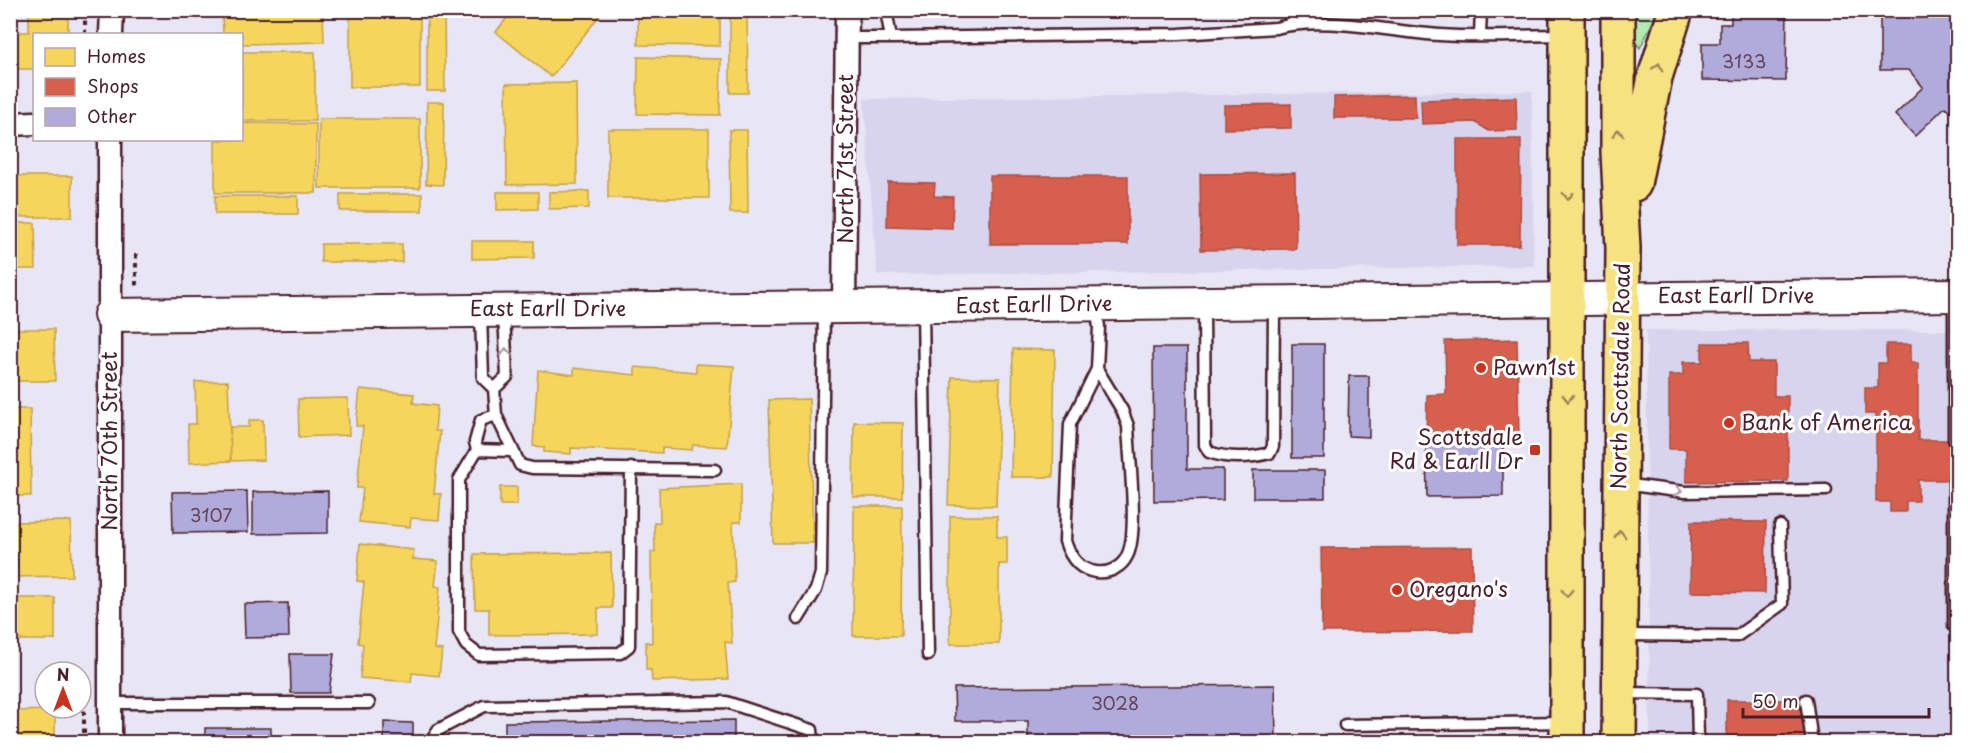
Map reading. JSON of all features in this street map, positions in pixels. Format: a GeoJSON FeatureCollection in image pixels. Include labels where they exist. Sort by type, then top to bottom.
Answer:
{"type":"FeatureCollection","features":[{"type":"Feature","properties":{"kind":"main road","name":"North Scottsdale Road"},"geometry":{"type":"LineString","coordinates":[[1618,10],[1618,152],[1623,248],[1618,742]]}},
{"type":"Feature","properties":{"kind":"main road"},"geometry":{"type":"LineString","coordinates":[[1623,248],[1650,98],[1676,10]]}},
{"type":"Feature","properties":{"kind":"main road"},"geometry":{"type":"LineString","coordinates":[[1567,23],[1569,298],[1567,732]]}},
{"type":"Feature","properties":{"kind":"street"},"geometry":{"type":"LineString","coordinates":[[111,33],[112,10]]}},
{"type":"Feature","properties":{"kind":"street","name":"North 71st Street"},"geometry":{"type":"LineString","coordinates":[[834,308],[847,10]]}},
{"type":"Feature","properties":{"kind":"street"},"geometry":{"type":"LineString","coordinates":[[10,124],[33,123]]}},
{"type":"Feature","properties":{"kind":"street","name":"North 70th Street"},"geometry":{"type":"LineString","coordinates":[[110,141],[110,742]]}},
{"type":"Feature","properties":{"kind":"street","name":"East Earll Drive"},"geometry":{"type":"LineString","coordinates":[[110,315],[493,309],[834,308],[1622,297],[1956,295]]}},
{"type":"Feature","properties":{"kind":"lane"},"geometry":{"type":"LineString","coordinates":[[886,10],[891,38]]}},
{"type":"Feature","properties":{"kind":"lane"},"geometry":{"type":"LineString","coordinates":[[1290,10],[1291,24]]}},
{"type":"Feature","properties":{"kind":"lane"},"geometry":{"type":"LineString","coordinates":[[1480,36],[1481,10]]}},
{"type":"Feature","properties":{"kind":"lane"},"geometry":{"type":"LineString","coordinates":[[846,38],[1179,34],[1276,28],[1291,24],[1353,26],[1441,36],[1480,36],[1567,23]]}},
{"type":"Feature","properties":{"kind":"lane"},"geometry":{"type":"LineString","coordinates":[[1954,440],[1956,295]]}},
{"type":"Feature","properties":{"kind":"lane"},"geometry":{"type":"LineString","coordinates":[[1204,303],[1205,445],[1209,452],[1232,457],[1259,456],[1270,453],[1274,446],[1274,302]]}},
{"type":"Feature","properties":{"kind":"lane"},"geometry":{"type":"LineString","coordinates":[[1096,304],[1099,327],[1097,369],[1070,424],[1065,541],[1069,554],[1077,564],[1096,572],[1112,571],[1123,564],[1132,540],[1128,426],[1122,410],[1097,369]]}},
{"type":"Feature","properties":{"kind":"lane"},"geometry":{"type":"LineString","coordinates":[[923,306],[928,655]]}},
{"type":"Feature","properties":{"kind":"lane"},"geometry":{"type":"LineString","coordinates":[[798,619],[816,590],[821,573],[834,308]]}},
{"type":"Feature","properties":{"kind":"lane"},"geometry":{"type":"LineString","coordinates":[[493,309],[483,378],[495,389],[496,415],[520,465],[532,468],[715,470]]}},
{"type":"Feature","properties":{"kind":"lane"},"geometry":{"type":"LineString","coordinates":[[493,309],[507,377],[495,389]]}},
{"type":"Feature","properties":{"kind":"lane"},"geometry":{"type":"LineString","coordinates":[[496,415],[481,420],[475,442],[477,450],[459,480],[459,632],[466,645],[479,655],[620,653],[629,646],[631,468]]}},
{"type":"Feature","properties":{"kind":"lane"},"geometry":{"type":"LineString","coordinates":[[477,450],[512,451]]}},
{"type":"Feature","properties":{"kind":"lane"},"geometry":{"type":"LineString","coordinates":[[1954,480],[1954,626]]}},
{"type":"Feature","properties":{"kind":"lane"},"geometry":{"type":"LineString","coordinates":[[1620,484],[1685,492],[1826,490]]}},
{"type":"Feature","properties":{"kind":"lane"},"geometry":{"type":"LineString","coordinates":[[1619,635],[1737,636],[1782,604],[1780,526]]}},
{"type":"Feature","properties":{"kind":"lane"},"geometry":{"type":"LineString","coordinates":[[1619,693],[1697,694],[1698,742]]}},
{"type":"Feature","properties":{"kind":"lane"},"geometry":{"type":"LineString","coordinates":[[1806,700],[1812,742]]}},
{"type":"Feature","properties":{"kind":"lane"},"geometry":{"type":"LineString","coordinates":[[431,742],[438,730],[484,706],[726,702],[812,730],[813,742]]}},
{"type":"Feature","properties":{"kind":"lane"},"geometry":{"type":"LineString","coordinates":[[110,703],[369,703]]}},
{"type":"Feature","properties":{"kind":"lane"},"geometry":{"type":"LineString","coordinates":[[1345,725],[1567,732]]}},
{"type":"Feature","properties":{"kind":"path"},"geometry":{"type":"LineString","coordinates":[[85,10],[85,33]]}},
{"type":"Feature","properties":{"kind":"shaded area"},"geometry":{"type":"Polygon","coordinates":[[[1532,91],[1534,266],[877,275],[864,99],[1532,91]]]}},
{"type":"Feature","properties":{"kind":"shaded area"},"geometry":{"type":"Polygon","coordinates":[[[1646,330],[1957,330],[1957,742],[1650,742],[1646,330]]]}},
{"type":"Feature","properties":{"kind":"green space"},"geometry":{"type":"Polygon","coordinates":[[[1633,11],[1658,11],[1640,48],[1634,40],[1633,11]]]}},
{"type":"Feature","properties":{"kind":"building: Homes"},"geometry":{"type":"Polygon","coordinates":[[[29,10],[68,10],[68,33],[33,33],[33,69],[10,69],[10,32],[29,32],[29,10]]]}},
{"type":"Feature","properties":{"kind":"building: Homes"},"geometry":{"type":"Polygon","coordinates":[[[222,10],[323,10],[324,42],[243,44],[243,33],[223,33],[222,10]]]}},
{"type":"Feature","properties":{"kind":"building: Homes"},"geometry":{"type":"Polygon","coordinates":[[[350,10],[420,10],[420,87],[350,87],[350,10]]]}},
{"type":"Feature","properties":{"kind":"building: Homes"},"geometry":{"type":"Polygon","coordinates":[[[513,10],[604,10],[551,77],[496,32],[513,10]]]}},
{"type":"Feature","properties":{"kind":"building: Homes"},"geometry":{"type":"Polygon","coordinates":[[[638,10],[720,10],[720,46],[638,45],[638,10]]]}},
{"type":"Feature","properties":{"kind":"building: Homes"},"geometry":{"type":"Polygon","coordinates":[[[730,10],[747,10],[748,93],[730,93],[730,10]]]}},
{"type":"Feature","properties":{"kind":"building: Homes"},"geometry":{"type":"Polygon","coordinates":[[[427,12],[444,12],[445,91],[427,91],[427,12]]]}},
{"type":"Feature","properties":{"kind":"building: Homes"},"geometry":{"type":"Polygon","coordinates":[[[243,52],[315,52],[315,121],[243,121],[243,52]]]}},
{"type":"Feature","properties":{"kind":"building: Homes"},"geometry":{"type":"Polygon","coordinates":[[[638,57],[721,59],[720,115],[637,114],[638,57]]]}},
{"type":"Feature","properties":{"kind":"building: Homes"},"geometry":{"type":"Polygon","coordinates":[[[576,83],[577,184],[507,185],[506,84],[576,83]]]}},
{"type":"Feature","properties":{"kind":"building: Homes"},"geometry":{"type":"Polygon","coordinates":[[[427,102],[444,102],[443,185],[426,184],[427,102]]]}},
{"type":"Feature","properties":{"kind":"building: Homes"},"geometry":{"type":"Polygon","coordinates":[[[319,119],[420,119],[420,188],[319,188],[319,119]]]}},
{"type":"Feature","properties":{"kind":"building: Homes"},"geometry":{"type":"Polygon","coordinates":[[[243,123],[316,124],[316,193],[215,193],[215,141],[243,141],[243,123]]]}},
{"type":"Feature","properties":{"kind":"building: Homes"},"geometry":{"type":"Polygon","coordinates":[[[608,129],[709,129],[709,198],[608,198],[608,129]]]}},
{"type":"Feature","properties":{"kind":"building: Homes"},"geometry":{"type":"Polygon","coordinates":[[[729,130],[747,130],[748,213],[730,213],[729,130]]]}},
{"type":"Feature","properties":{"kind":"building: Homes"},"geometry":{"type":"Polygon","coordinates":[[[10,176],[72,176],[72,217],[10,217],[10,176]]]}},
{"type":"Feature","properties":{"kind":"building: Homes"},"geometry":{"type":"Polygon","coordinates":[[[589,191],[589,208],[549,209],[549,192],[589,191]]]}},
{"type":"Feature","properties":{"kind":"building: Homes"},"geometry":{"type":"Polygon","coordinates":[[[497,192],[538,192],[538,209],[497,210],[497,192]]]}},
{"type":"Feature","properties":{"kind":"building: Homes"},"geometry":{"type":"Polygon","coordinates":[[[340,194],[422,194],[422,211],[340,211],[340,194]]]}},
{"type":"Feature","properties":{"kind":"building: Homes"},"geometry":{"type":"Polygon","coordinates":[[[215,196],[298,196],[298,214],[215,214],[215,196]]]}},
{"type":"Feature","properties":{"kind":"building: Homes"},"geometry":{"type":"Polygon","coordinates":[[[10,223],[35,223],[36,269],[10,269],[10,223]]]}},
{"type":"Feature","properties":{"kind":"building: Homes"},"geometry":{"type":"Polygon","coordinates":[[[472,241],[534,241],[534,258],[472,259],[472,241]]]}},
{"type":"Feature","properties":{"kind":"building: Homes"},"geometry":{"type":"Polygon","coordinates":[[[321,244],[402,244],[402,262],[321,262],[321,244]]]}},
{"type":"Feature","properties":{"kind":"building: Homes"},"geometry":{"type":"Polygon","coordinates":[[[10,329],[54,329],[55,381],[10,381],[10,329]]]}},
{"type":"Feature","properties":{"kind":"building: Homes"},"geometry":{"type":"Polygon","coordinates":[[[1013,349],[1055,350],[1053,477],[1011,477],[1013,349]]]}},
{"type":"Feature","properties":{"kind":"building: Homes"},"geometry":{"type":"Polygon","coordinates":[[[696,364],[734,366],[727,447],[693,445],[692,450],[662,448],[662,453],[571,448],[571,454],[544,452],[544,447],[533,446],[538,370],[574,375],[574,368],[635,375],[635,367],[696,372],[696,364]]]}},
{"type":"Feature","properties":{"kind":"building: Homes"},"geometry":{"type":"Polygon","coordinates":[[[952,377],[1000,378],[996,506],[948,505],[952,377]]]}},
{"type":"Feature","properties":{"kind":"building: Homes"},"geometry":{"type":"Polygon","coordinates":[[[228,381],[231,461],[189,463],[188,424],[196,424],[195,382],[228,381]]]}},
{"type":"Feature","properties":{"kind":"building: Homes"},"geometry":{"type":"Polygon","coordinates":[[[360,389],[414,394],[413,403],[437,406],[435,431],[440,431],[434,494],[441,494],[439,520],[411,518],[410,527],[359,522],[363,488],[357,488],[363,426],[356,426],[360,389]]]}},
{"type":"Feature","properties":{"kind":"building: Homes"},"geometry":{"type":"Polygon","coordinates":[[[348,398],[349,435],[299,437],[298,399],[348,398]]]}},
{"type":"Feature","properties":{"kind":"building: Homes"},"geometry":{"type":"Polygon","coordinates":[[[809,399],[813,543],[773,543],[769,400],[809,399]]]}},
{"type":"Feature","properties":{"kind":"building: Homes"},"geometry":{"type":"Polygon","coordinates":[[[10,409],[30,409],[31,496],[10,496],[10,409]]]}},
{"type":"Feature","properties":{"kind":"building: Homes"},"geometry":{"type":"Polygon","coordinates":[[[249,420],[263,420],[264,460],[231,461],[230,427],[249,427],[249,420]]]}},
{"type":"Feature","properties":{"kind":"building: Homes"},"geometry":{"type":"Polygon","coordinates":[[[854,422],[903,423],[902,497],[853,497],[854,422]]]}},
{"type":"Feature","properties":{"kind":"building: Homes"},"geometry":{"type":"Polygon","coordinates":[[[741,484],[741,522],[733,522],[735,582],[728,583],[732,643],[725,642],[728,679],[652,681],[651,670],[646,670],[646,642],[652,643],[651,552],[655,552],[654,523],[660,522],[659,488],[741,484]]]}},
{"type":"Feature","properties":{"kind":"building: Homes"},"geometry":{"type":"Polygon","coordinates":[[[500,487],[517,487],[517,505],[500,505],[500,487]]]}},
{"type":"Feature","properties":{"kind":"building: Homes"},"geometry":{"type":"Polygon","coordinates":[[[854,506],[902,506],[901,636],[853,636],[854,506]]]}},
{"type":"Feature","properties":{"kind":"building: Homes"},"geometry":{"type":"Polygon","coordinates":[[[950,516],[997,516],[997,537],[1007,537],[1007,564],[999,564],[999,644],[950,644],[950,516]]]}},
{"type":"Feature","properties":{"kind":"building: Homes"},"geometry":{"type":"Polygon","coordinates":[[[71,521],[72,576],[10,577],[10,522],[71,521]]]}},
{"type":"Feature","properties":{"kind":"building: Homes"},"geometry":{"type":"Polygon","coordinates":[[[360,544],[414,550],[413,559],[438,561],[435,586],[440,587],[434,649],[442,650],[439,676],[412,673],[411,682],[360,678],[363,644],[358,643],[364,582],[357,581],[360,544]]]}},
{"type":"Feature","properties":{"kind":"building: Homes"},"geometry":{"type":"Polygon","coordinates":[[[611,553],[612,608],[598,608],[598,634],[489,635],[489,609],[475,609],[474,554],[611,553]]]}},
{"type":"Feature","properties":{"kind":"building: Homes"},"geometry":{"type":"Polygon","coordinates":[[[10,598],[55,598],[55,640],[10,640],[10,598]]]}},
{"type":"Feature","properties":{"kind":"building: Homes"},"geometry":{"type":"Polygon","coordinates":[[[33,710],[33,720],[55,720],[55,742],[10,742],[10,711],[33,710]]]}},
{"type":"Feature","properties":{"kind":"building: Shops"},"geometry":{"type":"Polygon","coordinates":[[[1415,95],[1416,118],[1334,118],[1334,97],[1415,95]]]}},
{"type":"Feature","properties":{"kind":"building: Shops"},"geometry":{"type":"Polygon","coordinates":[[[1516,97],[1517,130],[1489,131],[1475,122],[1422,124],[1421,100],[1516,97]]]}},
{"type":"Feature","properties":{"kind":"building: Shops"},"geometry":{"type":"Polygon","coordinates":[[[1291,104],[1291,128],[1224,129],[1224,105],[1291,104]]]}},
{"type":"Feature","properties":{"kind":"building: Shops"},"geometry":{"type":"Polygon","coordinates":[[[1457,139],[1521,139],[1520,245],[1457,245],[1457,139]]]}},
{"type":"Feature","properties":{"kind":"building: Shops"},"geometry":{"type":"Polygon","coordinates":[[[1295,173],[1296,249],[1201,250],[1200,174],[1295,173]]]}},
{"type":"Feature","properties":{"kind":"building: Shops"},"geometry":{"type":"Polygon","coordinates":[[[990,176],[1128,176],[1128,244],[990,244],[990,176]]]}},
{"type":"Feature","properties":{"kind":"building: Shops"},"geometry":{"type":"Polygon","coordinates":[[[888,182],[935,183],[934,196],[953,197],[952,228],[887,226],[888,182]]]}},
{"type":"Feature","properties":{"kind":"building: Shops","name":"Pawn1st"},"geometry":{"type":"Polygon","coordinates":[[[1517,339],[1519,436],[1426,437],[1427,395],[1446,394],[1445,341],[1517,339]]]}},
{"type":"Feature","properties":{"kind":"building: Shops","name":"Bank of America"},"geometry":{"type":"Polygon","coordinates":[[[1702,343],[1748,343],[1749,362],[1774,362],[1774,396],[1788,396],[1788,481],[1686,482],[1686,449],[1669,449],[1669,375],[1683,375],[1683,362],[1702,362],[1702,343]]]}},
{"type":"Feature","properties":{"kind":"building: Shops"},"geometry":{"type":"Polygon","coordinates":[[[1886,344],[1911,344],[1911,363],[1918,363],[1918,440],[1958,440],[1958,480],[1918,480],[1918,501],[1906,501],[1906,512],[1890,512],[1890,502],[1876,502],[1876,414],[1865,414],[1865,388],[1878,388],[1878,363],[1886,363],[1886,344]]]}},
{"type":"Feature","properties":{"kind":"building: Shops"},"geometry":{"type":"Polygon","coordinates":[[[1691,521],[1766,522],[1765,593],[1690,592],[1691,521]]]}},
{"type":"Feature","properties":{"kind":"building: Shops","name":"Oregano's"},"geometry":{"type":"Polygon","coordinates":[[[1472,547],[1473,631],[1322,632],[1321,548],[1472,547]]]}},
{"type":"Feature","properties":{"kind":"building: Shops"},"geometry":{"type":"Polygon","coordinates":[[[1727,700],[1806,700],[1806,742],[1727,742],[1727,700]]]}},
{"type":"Feature","properties":{"kind":"building: Other"},"geometry":{"type":"Polygon","coordinates":[[[1731,10],[1787,10],[1786,81],[1702,80],[1702,43],[1720,43],[1720,24],[1731,24],[1731,10]]]}},
{"type":"Feature","properties":{"kind":"building: Other"},"geometry":{"type":"Polygon","coordinates":[[[1880,10],[1958,10],[1958,117],[1945,107],[1915,136],[1895,115],[1923,87],[1909,70],[1880,70],[1880,10]]]}},
{"type":"Feature","properties":{"kind":"building: Other"},"geometry":{"type":"Polygon","coordinates":[[[1292,344],[1324,344],[1324,458],[1292,458],[1292,344]]]}},
{"type":"Feature","properties":{"kind":"building: Other"},"geometry":{"type":"Polygon","coordinates":[[[1153,348],[1187,348],[1187,469],[1223,469],[1223,500],[1154,501],[1153,348]]]}},
{"type":"Feature","properties":{"kind":"building: Other"},"geometry":{"type":"Polygon","coordinates":[[[1349,376],[1369,376],[1369,437],[1348,436],[1349,376]]]}},
{"type":"Feature","properties":{"kind":"building: Other"},"geometry":{"type":"Polygon","coordinates":[[[1503,436],[1503,496],[1427,497],[1426,437],[1503,436]]]}},
{"type":"Feature","properties":{"kind":"building: Other"},"geometry":{"type":"Polygon","coordinates":[[[1253,470],[1325,470],[1325,498],[1253,498],[1253,470]]]}},
{"type":"Feature","properties":{"kind":"building: Other"},"geometry":{"type":"Polygon","coordinates":[[[247,491],[248,532],[173,533],[172,492],[247,491]]]}},
{"type":"Feature","properties":{"kind":"building: Other"},"geometry":{"type":"Polygon","coordinates":[[[328,491],[328,533],[253,534],[253,492],[328,491]]]}},
{"type":"Feature","properties":{"kind":"building: Other"},"geometry":{"type":"Polygon","coordinates":[[[288,603],[289,637],[245,638],[244,604],[288,603]]]}},
{"type":"Feature","properties":{"kind":"building: Other"},"geometry":{"type":"Polygon","coordinates":[[[290,654],[334,654],[329,693],[291,693],[290,654]]]}},
{"type":"Feature","properties":{"kind":"building: Other"},"geometry":{"type":"Polygon","coordinates":[[[1275,685],[1276,742],[1028,742],[1028,721],[955,721],[954,688],[1275,685]]]}},
{"type":"Feature","properties":{"kind":"building: Other"},"geometry":{"type":"Polygon","coordinates":[[[734,720],[734,742],[505,742],[505,722],[734,720]]]}},
{"type":"Feature","properties":{"kind":"building: Other"},"geometry":{"type":"Polygon","coordinates":[[[384,722],[413,723],[413,742],[384,742],[384,722]]]}},
{"type":"Feature","properties":{"kind":"building: Other"},"geometry":{"type":"Polygon","coordinates":[[[205,728],[271,728],[271,742],[205,742],[205,728]]]}},
{"type":"Feature","properties":{"kind":"place","name":"Pawn1st"},"geometry":{"type":"Point","coordinates":[1481,368]}},
{"type":"Feature","properties":{"kind":"place","name":"Bank of America"},"geometry":{"type":"Point","coordinates":[1729,423]}},
{"type":"Feature","properties":{"kind":"place","name":"Scottsdale Rd & Earll Dr"},"geometry":{"type":"Point","coordinates":[1535,450]}},
{"type":"Feature","properties":{"kind":"place","name":"Oregano's"},"geometry":{"type":"Point","coordinates":[1397,590]}}]}
